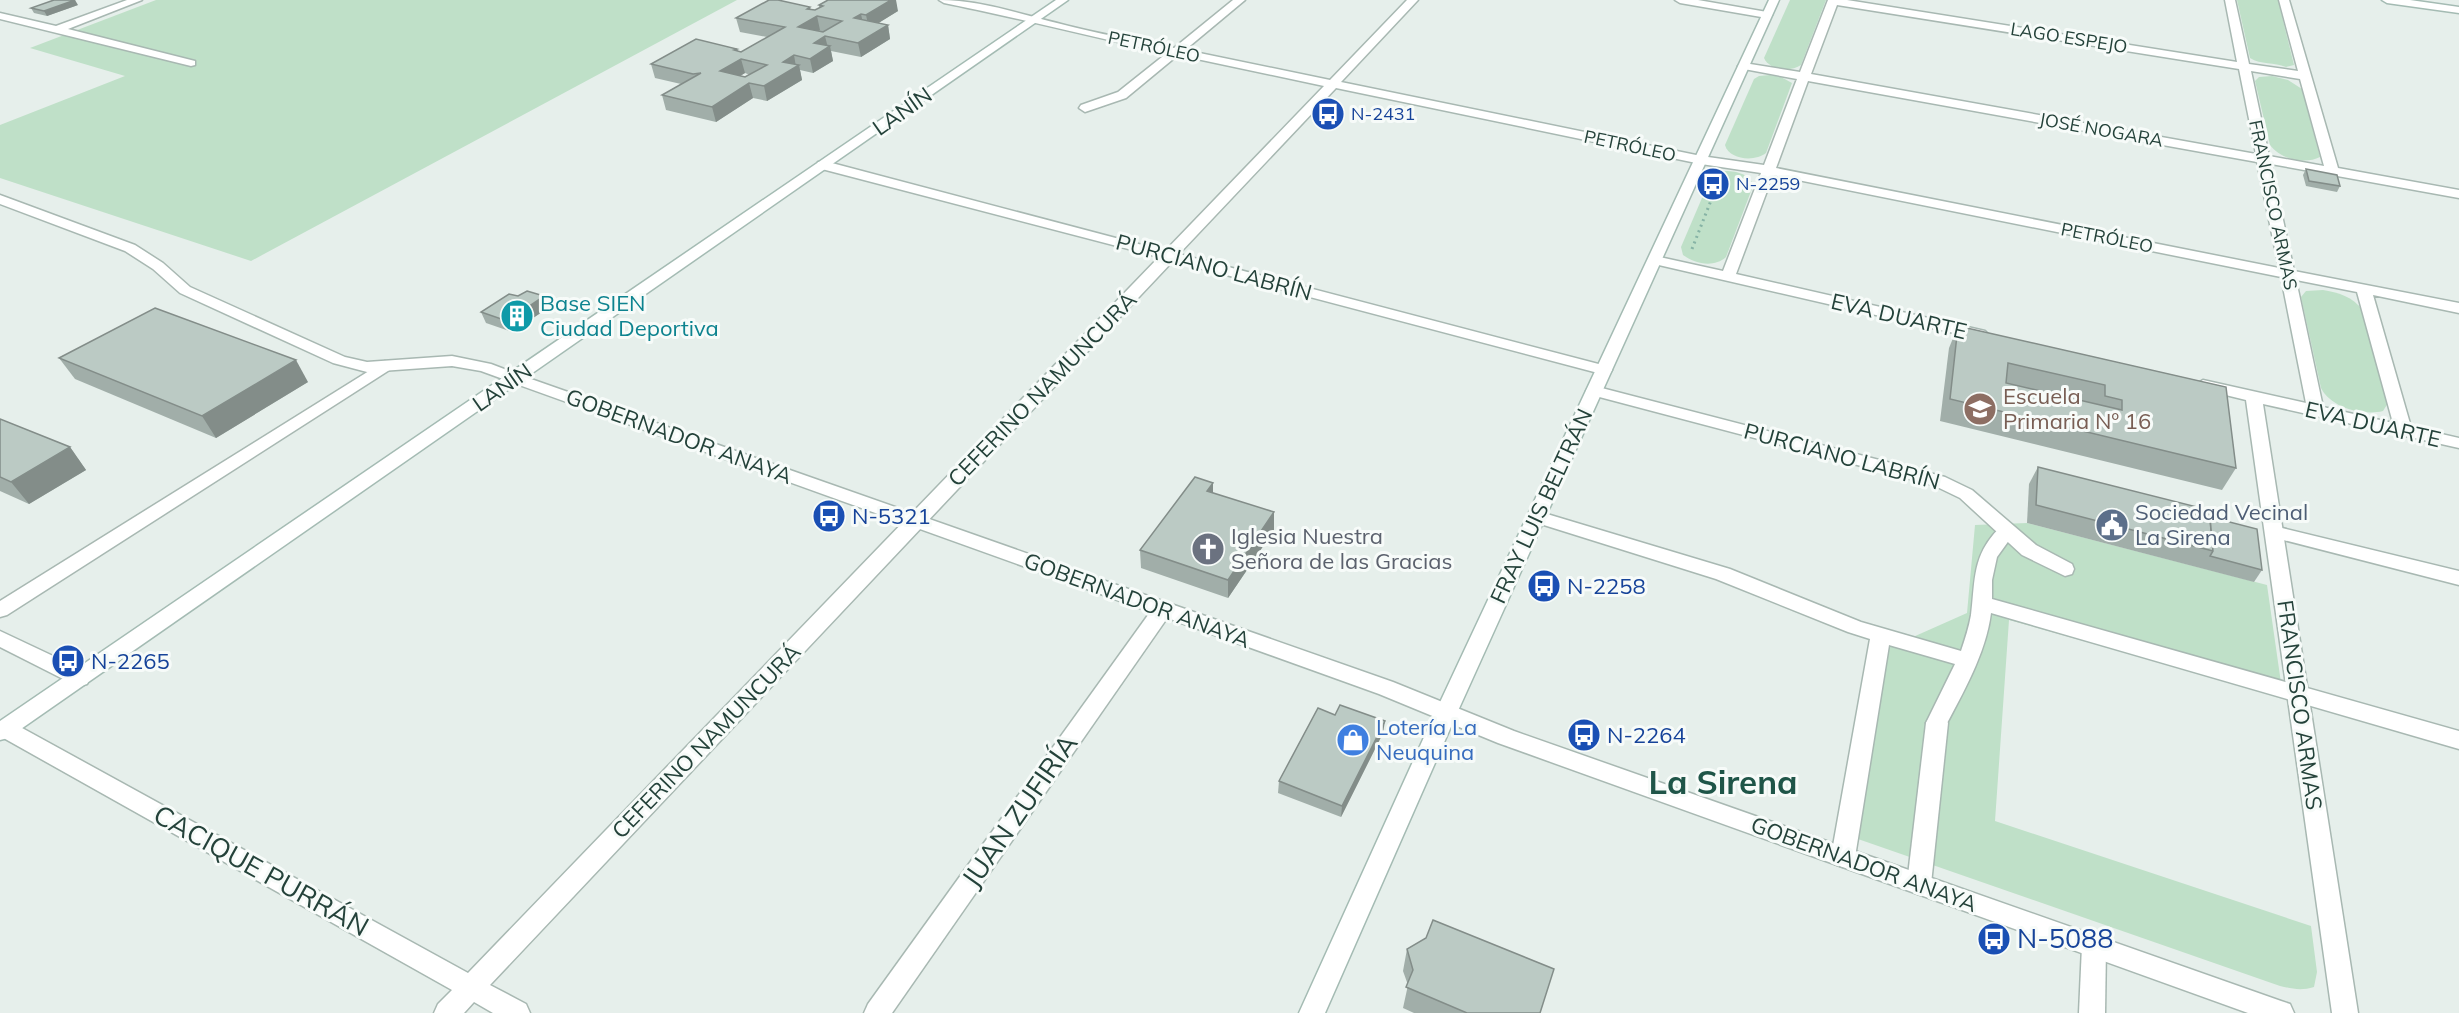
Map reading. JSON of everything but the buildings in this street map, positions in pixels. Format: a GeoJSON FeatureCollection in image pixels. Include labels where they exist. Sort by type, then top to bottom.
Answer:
{"type":"FeatureCollection","features":[{"type":"Feature","properties":{"kind":"street"},"geometry":{"type":"LineString","coordinates":[[56,30],[137,0]]}},
{"type":"Feature","properties":{"kind":"street","name":"PETRÓLEO"},"geometry":{"type":"LineString","coordinates":[[944,0],[1176,52],[1701,160],[1768,170],[2459,308]]}},
{"type":"Feature","properties":{"kind":"street","name":"LANÍN"},"geometry":{"type":"LineString","coordinates":[[3,731],[1062,0]]}},
{"type":"Feature","properties":{"kind":"street"},"geometry":{"type":"LineString","coordinates":[[1085,108],[1122,95],[1240,0]]}},
{"type":"Feature","properties":{"kind":"street","name":"CEFERINO NAMUNCURÁ"},"geometry":{"type":"LineString","coordinates":[[447,1013],[1413,0]]}},
{"type":"Feature","properties":{"kind":"street"},"geometry":{"type":"LineString","coordinates":[[1680,0],[1771,7]]}},
{"type":"Feature","properties":{"kind":"street"},"geometry":{"type":"LineString","coordinates":[[1728,277],[1833,0]]}},
{"type":"Feature","properties":{"kind":"street","name":"LAGO ESPEJO"},"geometry":{"type":"LineString","coordinates":[[1833,0],[2306,76]]}},
{"type":"Feature","properties":{"kind":"street","name":"FRANCISCO ARMAS"},"geometry":{"type":"LineString","coordinates":[[2230,0],[2316,411]]}},
{"type":"Feature","properties":{"kind":"street"},"geometry":{"type":"LineString","coordinates":[[2284,0],[2332,171]]}},
{"type":"Feature","properties":{"kind":"street"},"geometry":{"type":"LineString","coordinates":[[2387,0],[2459,10]]}},
{"type":"Feature","properties":{"kind":"street","name":"FRAY LUIS BELTRÁN"},"geometry":{"type":"LineString","coordinates":[[1312,1013],[1446,713],[1771,7]]}},
{"type":"Feature","properties":{"kind":"street"},"geometry":{"type":"LineString","coordinates":[[0,16],[191,63]]}},
{"type":"Feature","properties":{"kind":"street","name":"JOSÉ NOGARA"},"geometry":{"type":"LineString","coordinates":[[1744,66],[2459,194]]}},
{"type":"Feature","properties":{"kind":"street","name":"PURCIANO LABRÍN"},"geometry":{"type":"LineString","coordinates":[[824,165],[1604,370]]}},
{"type":"Feature","properties":{"kind":"street","name":"GOBERNADOR ANAYA"},"geometry":{"type":"LineString","coordinates":[[0,199],[130,248],[158,266],[184,290],[339,360],[367,367],[431,360],[485,367],[1401,694],[1506,737],[2281,1013]]}},
{"type":"Feature","properties":{"kind":"street","name":"EVA DUARTE"},"geometry":{"type":"LineString","coordinates":[[1655,260],[1997,338]]}},
{"type":"Feature","properties":{"kind":"street"},"geometry":{"type":"LineString","coordinates":[[2364,289],[2404,431]]}},
{"type":"Feature","properties":{"kind":"street"},"geometry":{"type":"LineString","coordinates":[[0,610],[385,366]]}},
{"type":"Feature","properties":{"kind":"street","name":"EVA DUARTE"},"geometry":{"type":"LineString","coordinates":[[2184,381],[2459,443]]}},
{"type":"Feature","properties":{"kind":"street","name":"PURCIANO LABRÍN"},"geometry":{"type":"LineString","coordinates":[[1594,391],[1940,481],[1966,494],[2006,532],[2029,550],[2065,569]]}},
{"type":"Feature","properties":{"kind":"street","name":"FRANCISCO ARMAS"},"geometry":{"type":"LineString","coordinates":[[2254,397],[2345,1013]]}},
{"type":"Feature","properties":{"kind":"street"},"geometry":{"type":"LineString","coordinates":[[1537,517],[1723,574],[1830,618],[1966,660]]}},
{"type":"Feature","properties":{"kind":"street"},"geometry":{"type":"LineString","coordinates":[[1919,884],[1937,723],[1979,628],[1984,564],[1989,552],[2006,532]]}},
{"type":"Feature","properties":{"kind":"street"},"geometry":{"type":"LineString","coordinates":[[2274,532],[2459,578]]}},
{"type":"Feature","properties":{"kind":"street"},"geometry":{"type":"LineString","coordinates":[[1981,603],[2459,740]]}},
{"type":"Feature","properties":{"kind":"street","name":"JUAN ZUFIRÍA"},"geometry":{"type":"LineString","coordinates":[[877,1013],[1163,609]]}},
{"type":"Feature","properties":{"kind":"street"},"geometry":{"type":"LineString","coordinates":[[1843,857],[1881,635]]}},
{"type":"Feature","properties":{"kind":"street"},"geometry":{"type":"LineString","coordinates":[[0,638],[80,678]]}},
{"type":"Feature","properties":{"kind":"street","name":"CACIQUE PURRÁN"},"geometry":{"type":"LineString","coordinates":[[3,731],[517,1013]]}},
{"type":"Feature","properties":{"kind":"street"},"geometry":{"type":"LineString","coordinates":[[2092,1013],[2094,946]]}},
{"type":"Feature","properties":{"kind":"path"},"geometry":{"type":"LineString","coordinates":[[1688,259],[1723,171]]}},
{"type":"Feature","properties":{"kind":"green space"},"geometry":{"type":"Polygon","coordinates":[[[156,0],[737,0],[251,261],[0,178],[0,125],[125,76],[30,48],[156,0]]]}},
{"type":"Feature","properties":{"kind":"green space"},"geometry":{"type":"Polygon","coordinates":[[[1790,0],[1826,0],[1801,65],[1792,69],[1781,69],[1771,66],[1764,58],[1790,0]]]}},
{"type":"Feature","properties":{"kind":"green space"},"geometry":{"type":"Polygon","coordinates":[[[2237,0],[2278,0],[2294,65],[2286,67],[2250,58],[2237,0]]]}},
{"type":"Feature","properties":{"kind":"green space"},"geometry":{"type":"Polygon","coordinates":[[[1770,75],[1781,77],[1792,83],[1766,153],[1756,158],[1743,158],[1732,154],[1725,145],[1754,79],[1770,75]]]}},
{"type":"Feature","properties":{"kind":"green space"},"geometry":{"type":"Polygon","coordinates":[[[2272,76],[2288,80],[2302,89],[2320,157],[2307,160],[2293,159],[2280,154],[2270,145],[2255,81],[2259,77],[2272,76]]]}},
{"type":"Feature","properties":{"kind":"green space"},"geometry":{"type":"Polygon","coordinates":[[[1723,171],[1737,172],[1749,178],[1753,186],[1726,257],[1710,264],[1693,261],[1683,255],[1681,247],[1711,177],[1723,171]]]}},
{"type":"Feature","properties":{"kind":"green space"},"geometry":{"type":"Polygon","coordinates":[[[2323,290],[2345,296],[2359,305],[2362,310],[2388,403],[2383,411],[2366,412],[2348,409],[2332,401],[2321,388],[2301,297],[2306,291],[2323,290]]]}},
{"type":"Feature","properties":{"kind":"green space"},"geometry":{"type":"Polygon","coordinates":[[[2027,523],[2267,585],[2283,697],[2009,620],[1995,821],[2311,926],[2317,972],[2314,987],[2297,989],[2280,986],[1835,831],[1868,657],[1967,613],[1975,525],[2027,523]]]}},
{"type":"Feature","properties":{"kind":"place","name":"N-2431"},"geometry":{"type":"Point","coordinates":[1328,114]}},
{"type":"Feature","properties":{"kind":"place","name":"N-2259"},"geometry":{"type":"Point","coordinates":[1713,184]}},
{"type":"Feature","properties":{"kind":"place","name":"Base SIEN Ciudad Deportiva"},"geometry":{"type":"Point","coordinates":[517,316]}},
{"type":"Feature","properties":{"kind":"place","name":"Escuela Primaria Nº 16"},"geometry":{"type":"Point","coordinates":[1980,409]}},
{"type":"Feature","properties":{"kind":"place","name":"N-5321"},"geometry":{"type":"Point","coordinates":[829,516]}},
{"type":"Feature","properties":{"kind":"place","name":"Sociedad Vecinal La Sirena"},"geometry":{"type":"Point","coordinates":[2112,525]}},
{"type":"Feature","properties":{"kind":"place","name":"Iglesia Nuestra Señora de las Gracias"},"geometry":{"type":"Point","coordinates":[1208,549]}},
{"type":"Feature","properties":{"kind":"place","name":"N-2258"},"geometry":{"type":"Point","coordinates":[1544,586]}},
{"type":"Feature","properties":{"kind":"place","name":"N-2265"},"geometry":{"type":"Point","coordinates":[68,661]}},
{"type":"Feature","properties":{"kind":"place","name":"N-2264"},"geometry":{"type":"Point","coordinates":[1584,735]}},
{"type":"Feature","properties":{"kind":"place","name":"Lotería La Neuquina"},"geometry":{"type":"Point","coordinates":[1353,740]}},
{"type":"Feature","properties":{"kind":"place","name":"N-5088"},"geometry":{"type":"Point","coordinates":[1994,939]}},
{"type":"Feature","properties":{"kind":"district","name":"La Sirena"},"geometry":{"type":"Point","coordinates":[1723,782]}}]}
